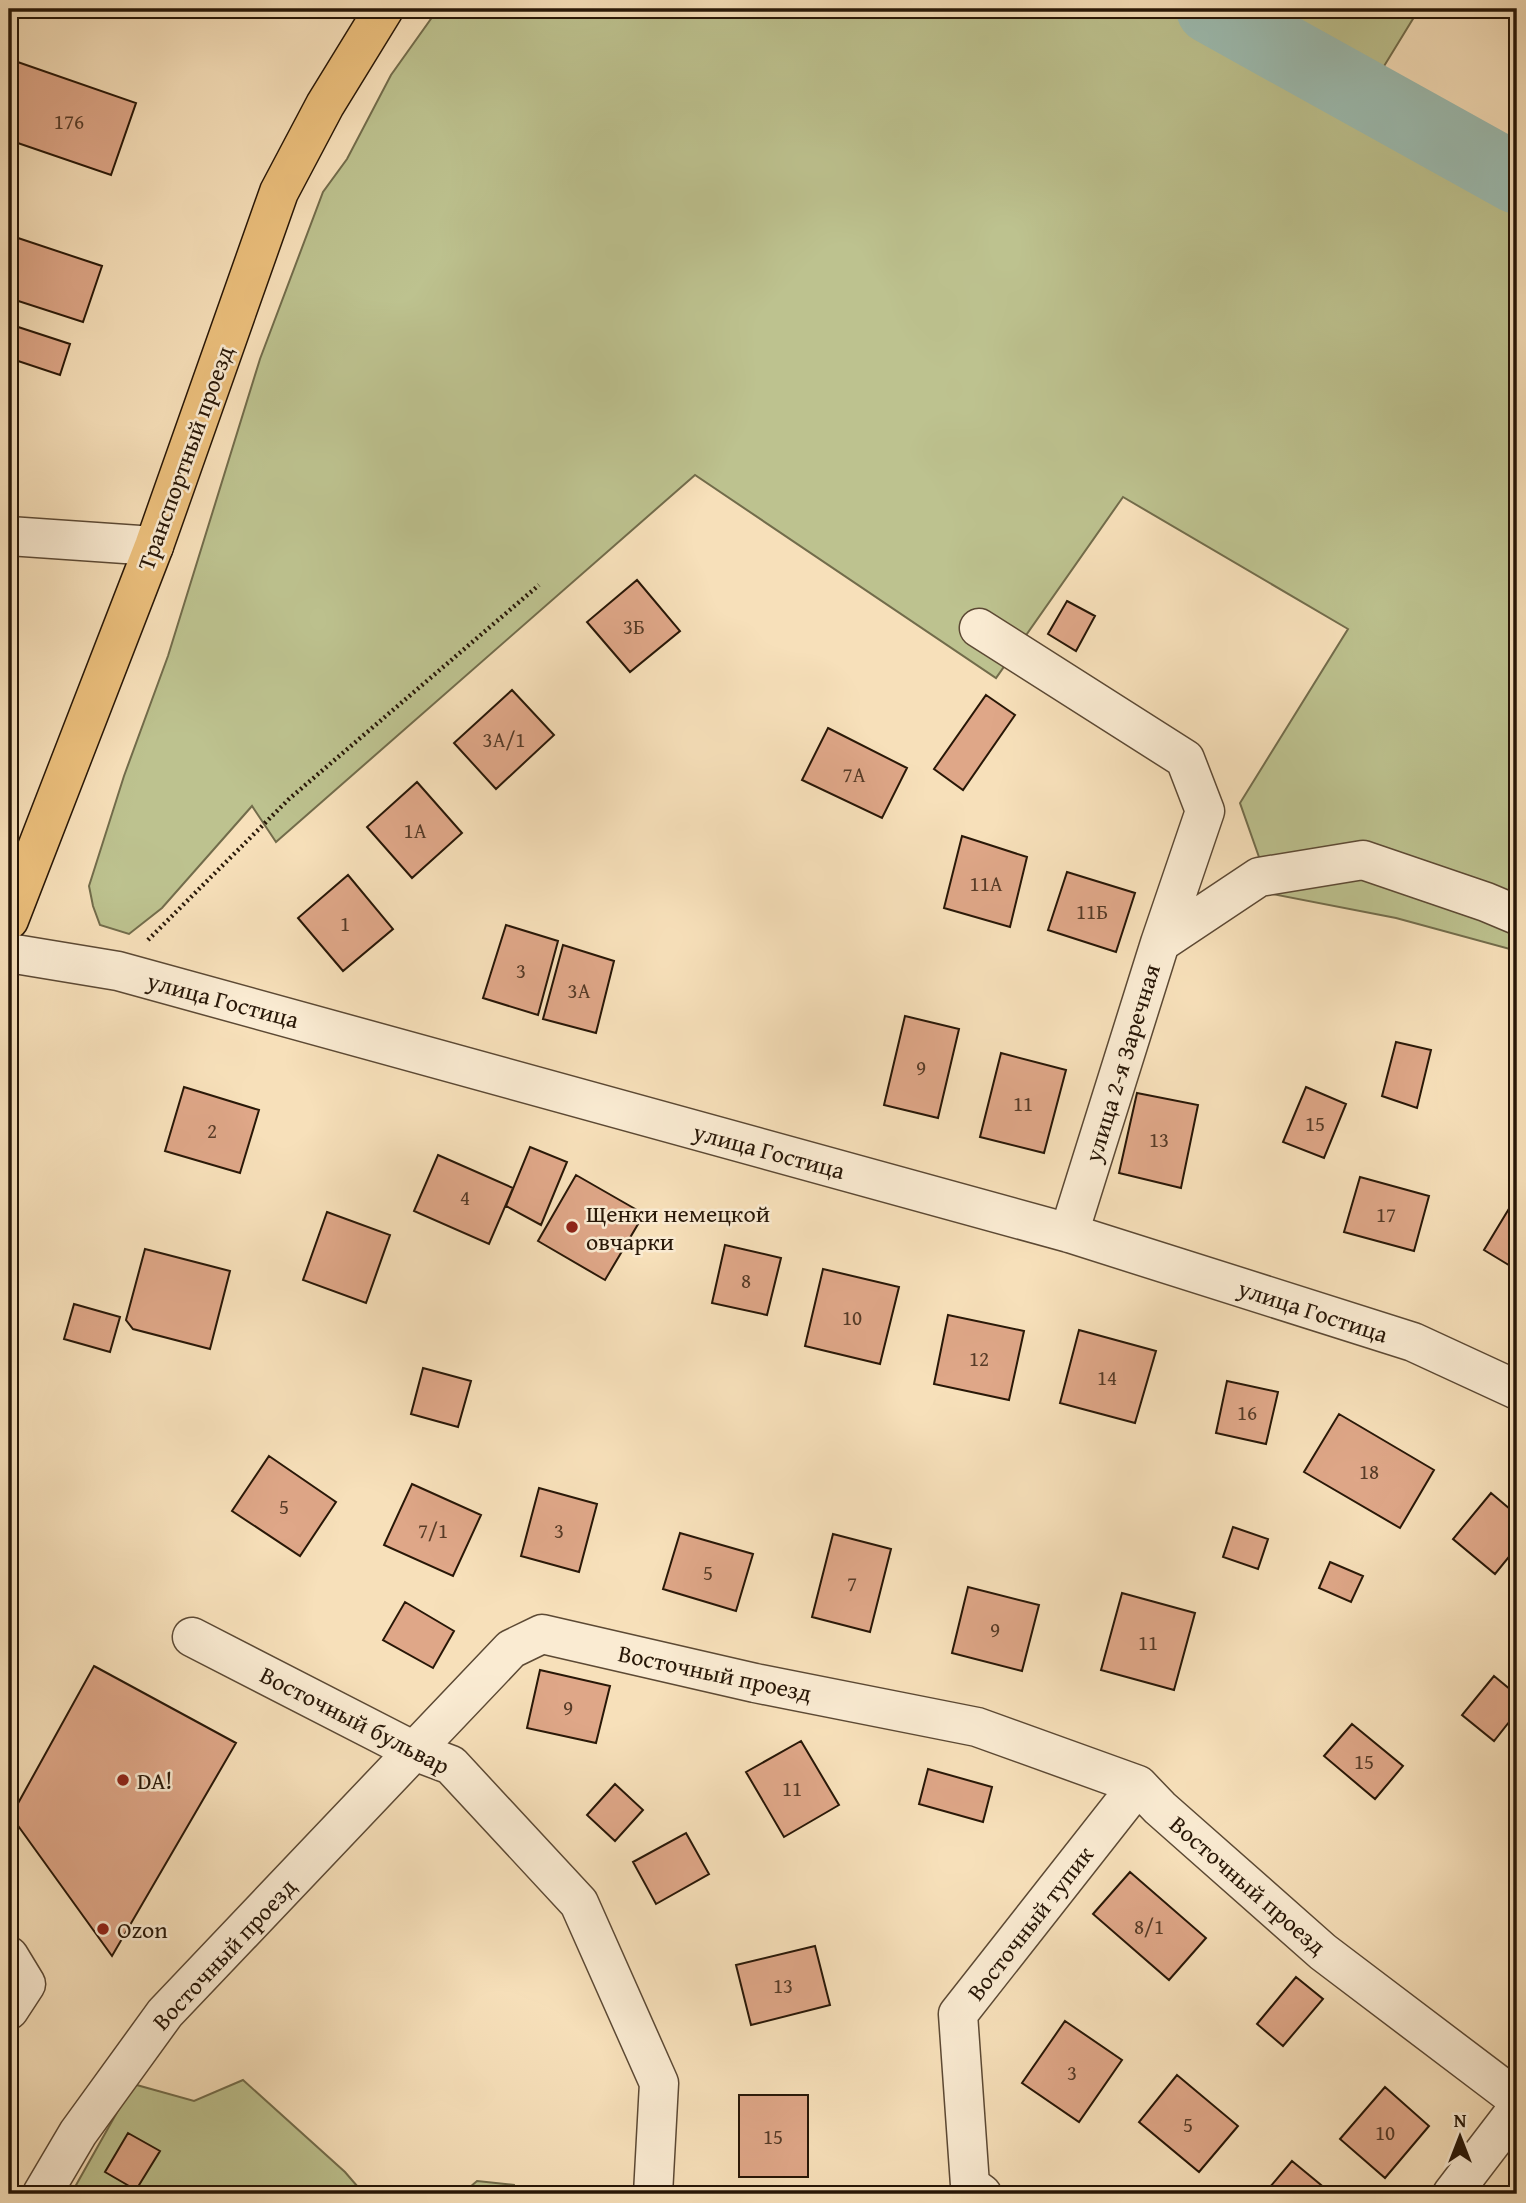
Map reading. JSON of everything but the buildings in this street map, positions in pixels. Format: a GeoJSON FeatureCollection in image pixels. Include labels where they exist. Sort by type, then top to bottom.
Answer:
{"type":"FeatureCollection","features":[{"type":"Feature","properties":{"kind":"main road","name":"Транспортный проезд"},"geometry":{"type":"LineString","coordinates":[[9,920],[155,546],[279,192],[326,104],[384,9]]}},
{"type":"Feature","properties":{"kind":"street"},"geometry":{"type":"LineString","coordinates":[[9,536],[155,546]]}},
{"type":"Feature","properties":{"kind":"street"},"geometry":{"type":"LineString","coordinates":[[979,628],[1185,760],[1205,811],[1160,943]]}},
{"type":"Feature","properties":{"kind":"street","name":"улица 2-я Заречная"},"geometry":{"type":"LineString","coordinates":[[1069,1233],[1160,943],[1259,877],[1363,860],[1517,915]]}},
{"type":"Feature","properties":{"kind":"street","name":"улица Гостица"},"geometry":{"type":"LineString","coordinates":[[9,953],[118,971],[1069,1233],[1413,1342],[1517,1390]]}},
{"type":"Feature","properties":{"kind":"street","name":"Восточный проезд"},"geometry":{"type":"LineString","coordinates":[[42,2194],[78,2133],[165,2013],[511,1649],[542,1634],[755,1683],[977,1727],[1138,1785],[1160,1808],[1323,1952],[1517,2099]]}},
{"type":"Feature","properties":{"kind":"street","name":"Восточный бульвар"},"geometry":{"type":"LineString","coordinates":[[192,1637],[414,1751],[451,1765],[579,1903],[659,2083],[653,2194]]}},
{"type":"Feature","properties":{"kind":"street","name":"Восточный тупик"},"geometry":{"type":"LineString","coordinates":[[982,2194],[970,2185],[958,2014],[1138,1785]]}},
{"type":"Feature","properties":{"kind":"street"},"geometry":{"type":"LineString","coordinates":[[9,1956],[26,1984],[9,2010]]}},
{"type":"Feature","properties":{"kind":"street"},"geometry":{"type":"LineString","coordinates":[[1452,2194],[1517,2109]]}},
{"type":"Feature","properties":{"kind":"path"},"geometry":{"type":"LineString","coordinates":[[118,971],[289,799],[539,585]]}},
{"type":"Feature","properties":{"kind":"green space"},"geometry":{"type":"Polygon","coordinates":[[[438,9],[1419,9],[1381,71],[1517,142],[1517,951],[1396,918],[1272,894],[1240,803],[1348,629],[1123,497],[996,678],[695,475],[276,842],[252,806],[162,908],[129,934],[100,925],[89,886],[124,776],[168,656],[260,359],[323,192],[347,159],[391,75],[438,9]]]}},
{"type":"Feature","properties":{"kind":"green space"},"geometry":{"type":"Polygon","coordinates":[[[243,2080],[345,2172],[364,2194],[71,2194],[133,2084],[194,2101],[243,2080]]]}},
{"type":"Feature","properties":{"kind":"green space"},"geometry":{"type":"Polygon","coordinates":[[[477,2181],[514,2185],[515,2194],[462,2194],[477,2181]]]}},
{"type":"Feature","properties":{"kind":"waterway"},"geometry":{"type":"LineString","coordinates":[[1211,9],[1517,179]]}},
{"type":"Feature","properties":{"kind":"place","name":"Щенки немецкой овчарки"},"geometry":{"type":"Point","coordinates":[572,1227]}},
{"type":"Feature","properties":{"kind":"place","name":"DA!"},"geometry":{"type":"Point","coordinates":[123,1780]}},
{"type":"Feature","properties":{"kind":"place","name":"Ozon"},"geometry":{"type":"Point","coordinates":[103,1929]}}]}
